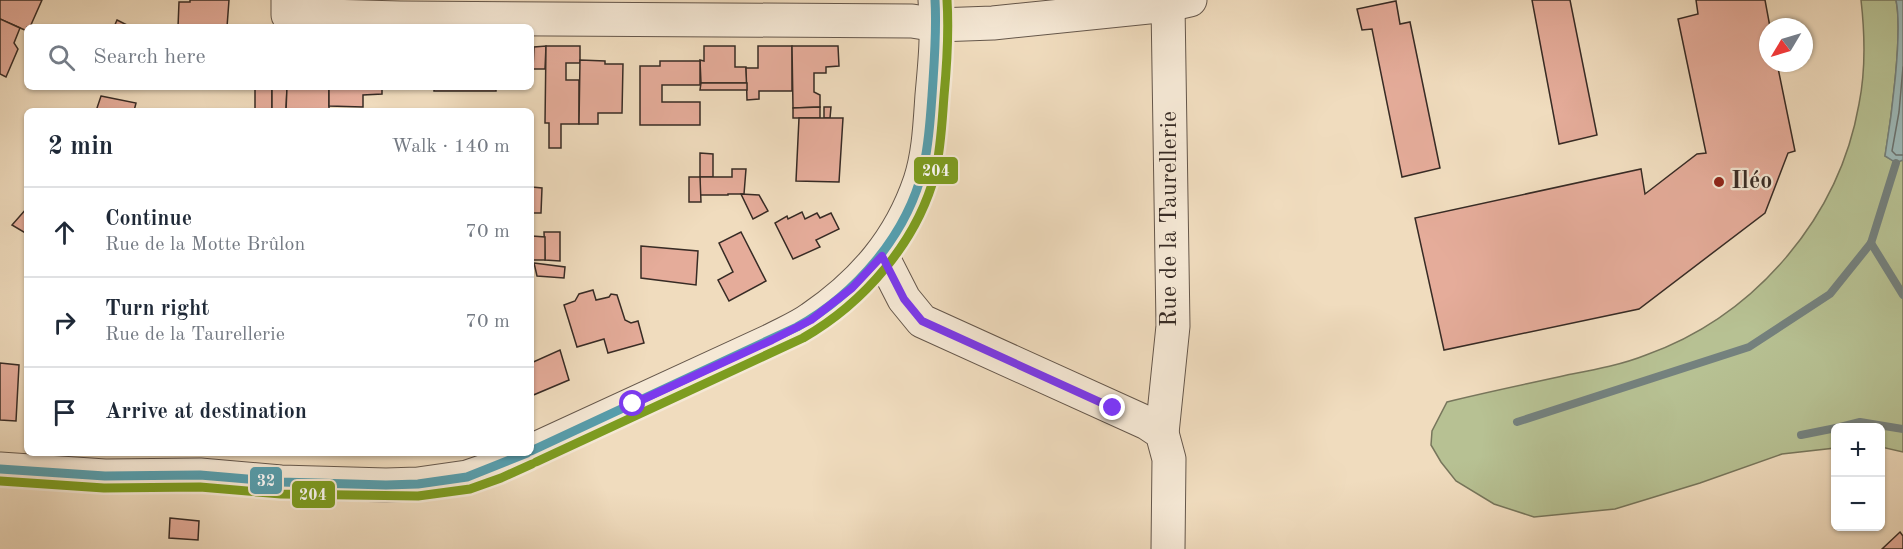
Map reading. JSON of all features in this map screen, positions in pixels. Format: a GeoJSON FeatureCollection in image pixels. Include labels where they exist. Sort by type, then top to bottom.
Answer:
{"type":"FeatureCollection","features":[{"type":"Feature","properties":{"kind":"street"},"geometry":{"type":"LineString","coordinates":[[288,0],[288,15],[923,22],[936,12],[993,23],[1045,19],[1179,2]]}},
{"type":"Feature","properties":{"kind":"street","name":"Rue de la Taurellerie"},"geometry":{"type":"LineString","coordinates":[[1168,549],[1169,459],[1162,432],[1173,326],[1179,2]]}},
{"type":"Feature","properties":{"kind":"street"},"geometry":{"type":"LineString","coordinates":[[534,450],[811,320],[852,288],[882,256],[903,220],[920,180],[930,119],[936,12]]}},
{"type":"Feature","properties":{"kind":"street"},"geometry":{"type":"LineString","coordinates":[[882,256],[904,299],[922,321],[1147,423],[1162,432]]}},
{"type":"Feature","properties":{"kind":"street"},"geometry":{"type":"LineString","coordinates":[[0,469],[105,476],[200,475],[281,482],[386,485],[418,484],[466,477],[520,456]]}},
{"type":"Feature","properties":{"kind":"green space"},"geometry":{"type":"Polygon","coordinates":[[[1861,0],[1896,0],[1898,33],[1895,76],[1885,156],[1896,162],[1903,160],[1903,452],[1885,448],[1885,423],[1831,423],[1831,448],[1782,454],[1700,483],[1615,509],[1534,517],[1494,504],[1456,481],[1431,445],[1432,431],[1447,402],[1607,367],[1646,355],[1686,338],[1722,315],[1756,289],[1786,258],[1812,223],[1833,186],[1849,146],[1863,78],[1864,39],[1861,0]]]}},
{"type":"Feature","properties":{"kind":"water"},"geometry":{"type":"Polygon","coordinates":[[[1896,0],[1903,0],[1903,160],[1896,163],[1885,156],[1897,54],[1896,0]]]}},
{"type":"Feature","properties":{"kind":"building"},"geometry":{"type":"Polygon","coordinates":[[[0,0],[42,0],[31,24],[24,24],[24,30],[0,19],[0,0]]]}},
{"type":"Feature","properties":{"kind":"building"},"geometry":{"type":"Polygon","coordinates":[[[190,0],[229,0],[227,24],[178,24],[179,2],[190,2],[190,0]]]}},
{"type":"Feature","properties":{"kind":"building"},"geometry":{"type":"Polygon","coordinates":[[[1532,0],[1570,0],[1597,135],[1559,144],[1532,0]]]}},
{"type":"Feature","properties":{"kind":"building","name":"Iléo"},"geometry":{"type":"Polygon","coordinates":[[[1696,0],[1765,0],[1768,18],[1759,18],[1759,72],[1779,72],[1795,151],[1788,153],[1765,213],[1639,309],[1444,350],[1415,218],[1641,169],[1645,194],[1697,154],[1706,153],[1678,19],[1698,14],[1696,0]]]}},
{"type":"Feature","properties":{"kind":"building"},"geometry":{"type":"Polygon","coordinates":[[[1396,1],[1400,24],[1410,22],[1440,168],[1402,177],[1372,29],[1362,30],[1357,9],[1396,1]]]}},
{"type":"Feature","properties":{"kind":"building"},"geometry":{"type":"Polygon","coordinates":[[[0,19],[20,28],[14,43],[18,49],[6,77],[0,74],[0,19]]]}},
{"type":"Feature","properties":{"kind":"building"},"geometry":{"type":"Polygon","coordinates":[[[546,46],[545,69],[534,69],[534,47],[546,46]]]}},
{"type":"Feature","properties":{"kind":"building"},"geometry":{"type":"Polygon","coordinates":[[[546,46],[580,46],[580,63],[566,63],[566,80],[579,80],[579,124],[561,124],[561,148],[549,148],[549,123],[545,123],[546,46]]]}},
{"type":"Feature","properties":{"kind":"building"},"geometry":{"type":"Polygon","coordinates":[[[704,46],[735,46],[735,67],[746,67],[747,83],[701,83],[700,60],[704,61],[704,46]]]}},
{"type":"Feature","properties":{"kind":"building"},"geometry":{"type":"Polygon","coordinates":[[[758,46],[792,46],[792,91],[759,91],[759,99],[747,100],[746,68],[758,68],[758,46]]]}},
{"type":"Feature","properties":{"kind":"building"},"geometry":{"type":"Polygon","coordinates":[[[792,46],[838,46],[839,66],[826,67],[826,73],[814,73],[814,92],[820,95],[820,107],[793,108],[792,46]]]}},
{"type":"Feature","properties":{"kind":"building"},"geometry":{"type":"Polygon","coordinates":[[[580,60],[623,64],[622,113],[598,113],[598,124],[579,124],[580,60]]]}},
{"type":"Feature","properties":{"kind":"building"},"geometry":{"type":"Polygon","coordinates":[[[660,61],[700,61],[700,85],[662,85],[662,102],[700,102],[700,125],[640,125],[640,66],[660,66],[660,61]]]}},
{"type":"Feature","properties":{"kind":"building"},"geometry":{"type":"Polygon","coordinates":[[[701,83],[747,83],[747,90],[700,90],[701,83]]]}},
{"type":"Feature","properties":{"kind":"building"},"geometry":{"type":"Polygon","coordinates":[[[255,90],[272,90],[272,108],[255,108],[255,90]]]}},
{"type":"Feature","properties":{"kind":"building"},"geometry":{"type":"Polygon","coordinates":[[[272,90],[287,90],[286,108],[272,108],[272,90]]]}},
{"type":"Feature","properties":{"kind":"building"},"geometry":{"type":"Polygon","coordinates":[[[287,90],[329,90],[329,108],[286,108],[287,90]]]}},
{"type":"Feature","properties":{"kind":"building"},"geometry":{"type":"Polygon","coordinates":[[[329,90],[382,90],[382,94],[363,95],[363,107],[329,106],[329,90]]]}},
{"type":"Feature","properties":{"kind":"building"},"geometry":{"type":"Polygon","coordinates":[[[434,90],[496,90],[496,91],[434,90]]]}},
{"type":"Feature","properties":{"kind":"building"},"geometry":{"type":"Polygon","coordinates":[[[101,96],[136,103],[135,108],[97,108],[101,96]]]}},
{"type":"Feature","properties":{"kind":"building"},"geometry":{"type":"Polygon","coordinates":[[[820,107],[820,118],[793,118],[793,108],[820,107]]]}},
{"type":"Feature","properties":{"kind":"building"},"geometry":{"type":"Polygon","coordinates":[[[824,107],[831,107],[830,118],[824,118],[824,107]]]}},
{"type":"Feature","properties":{"kind":"building"},"geometry":{"type":"Polygon","coordinates":[[[799,118],[843,118],[839,182],[796,181],[799,118]]]}},
{"type":"Feature","properties":{"kind":"building"},"geometry":{"type":"Polygon","coordinates":[[[700,153],[713,154],[713,177],[700,177],[700,153]]]}},
{"type":"Feature","properties":{"kind":"building"},"geometry":{"type":"Polygon","coordinates":[[[732,169],[746,169],[744,194],[699,195],[700,177],[732,177],[732,169]]]}},
{"type":"Feature","properties":{"kind":"building"},"geometry":{"type":"Polygon","coordinates":[[[689,177],[700,177],[701,202],[689,202],[689,177]]]}},
{"type":"Feature","properties":{"kind":"building"},"geometry":{"type":"Polygon","coordinates":[[[534,187],[542,188],[541,213],[534,213],[534,187]]]}},
{"type":"Feature","properties":{"kind":"building"},"geometry":{"type":"Polygon","coordinates":[[[741,194],[759,195],[768,211],[753,219],[741,194]]]}},
{"type":"Feature","properties":{"kind":"building"},"geometry":{"type":"Polygon","coordinates":[[[24,211],[24,232],[12,225],[24,211]]]}},
{"type":"Feature","properties":{"kind":"building"},"geometry":{"type":"Polygon","coordinates":[[[802,212],[805,219],[817,213],[820,218],[831,213],[839,229],[816,240],[820,247],[793,259],[775,223],[787,216],[788,219],[802,212]]]}},
{"type":"Feature","properties":{"kind":"building"},"geometry":{"type":"Polygon","coordinates":[[[544,232],[560,232],[560,261],[545,260],[544,232]]]}},
{"type":"Feature","properties":{"kind":"building"},"geometry":{"type":"Polygon","coordinates":[[[741,232],[766,281],[729,301],[718,280],[733,272],[719,243],[741,232]]]}},
{"type":"Feature","properties":{"kind":"building"},"geometry":{"type":"Polygon","coordinates":[[[534,236],[545,237],[545,260],[534,260],[534,236]]]}},
{"type":"Feature","properties":{"kind":"building"},"geometry":{"type":"Polygon","coordinates":[[[641,246],[698,251],[696,285],[641,278],[641,246]]]}},
{"type":"Feature","properties":{"kind":"building"},"geometry":{"type":"Polygon","coordinates":[[[534,263],[565,267],[564,278],[537,276],[534,263]]]}},
{"type":"Feature","properties":{"kind":"building"},"geometry":{"type":"Polygon","coordinates":[[[593,290],[596,300],[609,297],[611,294],[617,295],[625,320],[631,323],[638,321],[644,343],[608,353],[604,339],[577,347],[564,305],[575,301],[579,294],[593,290]]]}},
{"type":"Feature","properties":{"kind":"building"},"geometry":{"type":"Polygon","coordinates":[[[560,350],[569,380],[534,395],[534,362],[560,350]]]}},
{"type":"Feature","properties":{"kind":"building"},"geometry":{"type":"Polygon","coordinates":[[[0,363],[19,365],[16,421],[0,420],[0,363]]]}},
{"type":"Feature","properties":{"kind":"building"},"geometry":{"type":"Polygon","coordinates":[[[170,518],[199,521],[198,540],[169,538],[170,518]]]}},
{"type":"Feature","properties":{"kind":"building"},"geometry":{"type":"Polygon","coordinates":[[[1900,532],[1903,536],[1903,549],[1882,549],[1900,532]]]}},
{"type":"Feature","properties":{"kind":"waterway"},"geometry":{"type":"LineString","coordinates":[[1517,422],[1749,347],[1830,294],[1871,243],[1896,163]]}},
{"type":"Feature","properties":{"kind":"waterway"},"geometry":{"type":"LineString","coordinates":[[1871,243],[1903,295]]}},
{"type":"Feature","properties":{"kind":"waterway"},"geometry":{"type":"LineString","coordinates":[[1856,423],[1866,423]]}},
{"type":"Feature","properties":{"kind":"waterway"},"geometry":{"type":"LineString","coordinates":[[1885,426],[1903,429]]}},
{"type":"Feature","properties":{"kind":"waterway"},"geometry":{"type":"LineString","coordinates":[[1801,435],[1831,429]]}},
{"type":"Feature","properties":{"kind":"transit line","name":"32"},"geometry":{"type":"LineString","coordinates":[[534,450],[797,327],[839,298],[859,280],[892,239],[905,217],[923,169],[932,96],[935,0]]}},
{"type":"Feature","properties":{"kind":"transit line","name":"204"},"geometry":{"type":"LineString","coordinates":[[536,462],[803,338],[825,324],[867,289],[901,247],[927,199],[935,174],[940,145],[946,72],[947,0]]}},
{"type":"Feature","properties":{"kind":"transit line","name":"32"},"geometry":{"type":"LineString","coordinates":[[0,469],[105,476],[200,475],[281,482],[386,485],[418,484],[467,477],[520,456]]}},
{"type":"Feature","properties":{"kind":"transit line","name":"204"},"geometry":{"type":"LineString","coordinates":[[0,481],[104,488],[200,487],[281,494],[418,496],[470,489],[532,464]]}},
{"type":"Feature","properties":{"kind":"place","name":"Iléo"},"geometry":{"type":"Point","coordinates":[1719,182]}},
{"type":"Feature","properties":{"kind":"route"},"geometry":{"type":"LineString","coordinates":[[633,404],[811,320],[852,288],[882,256],[904,299],[922,321],[1113,408]]}}]}
